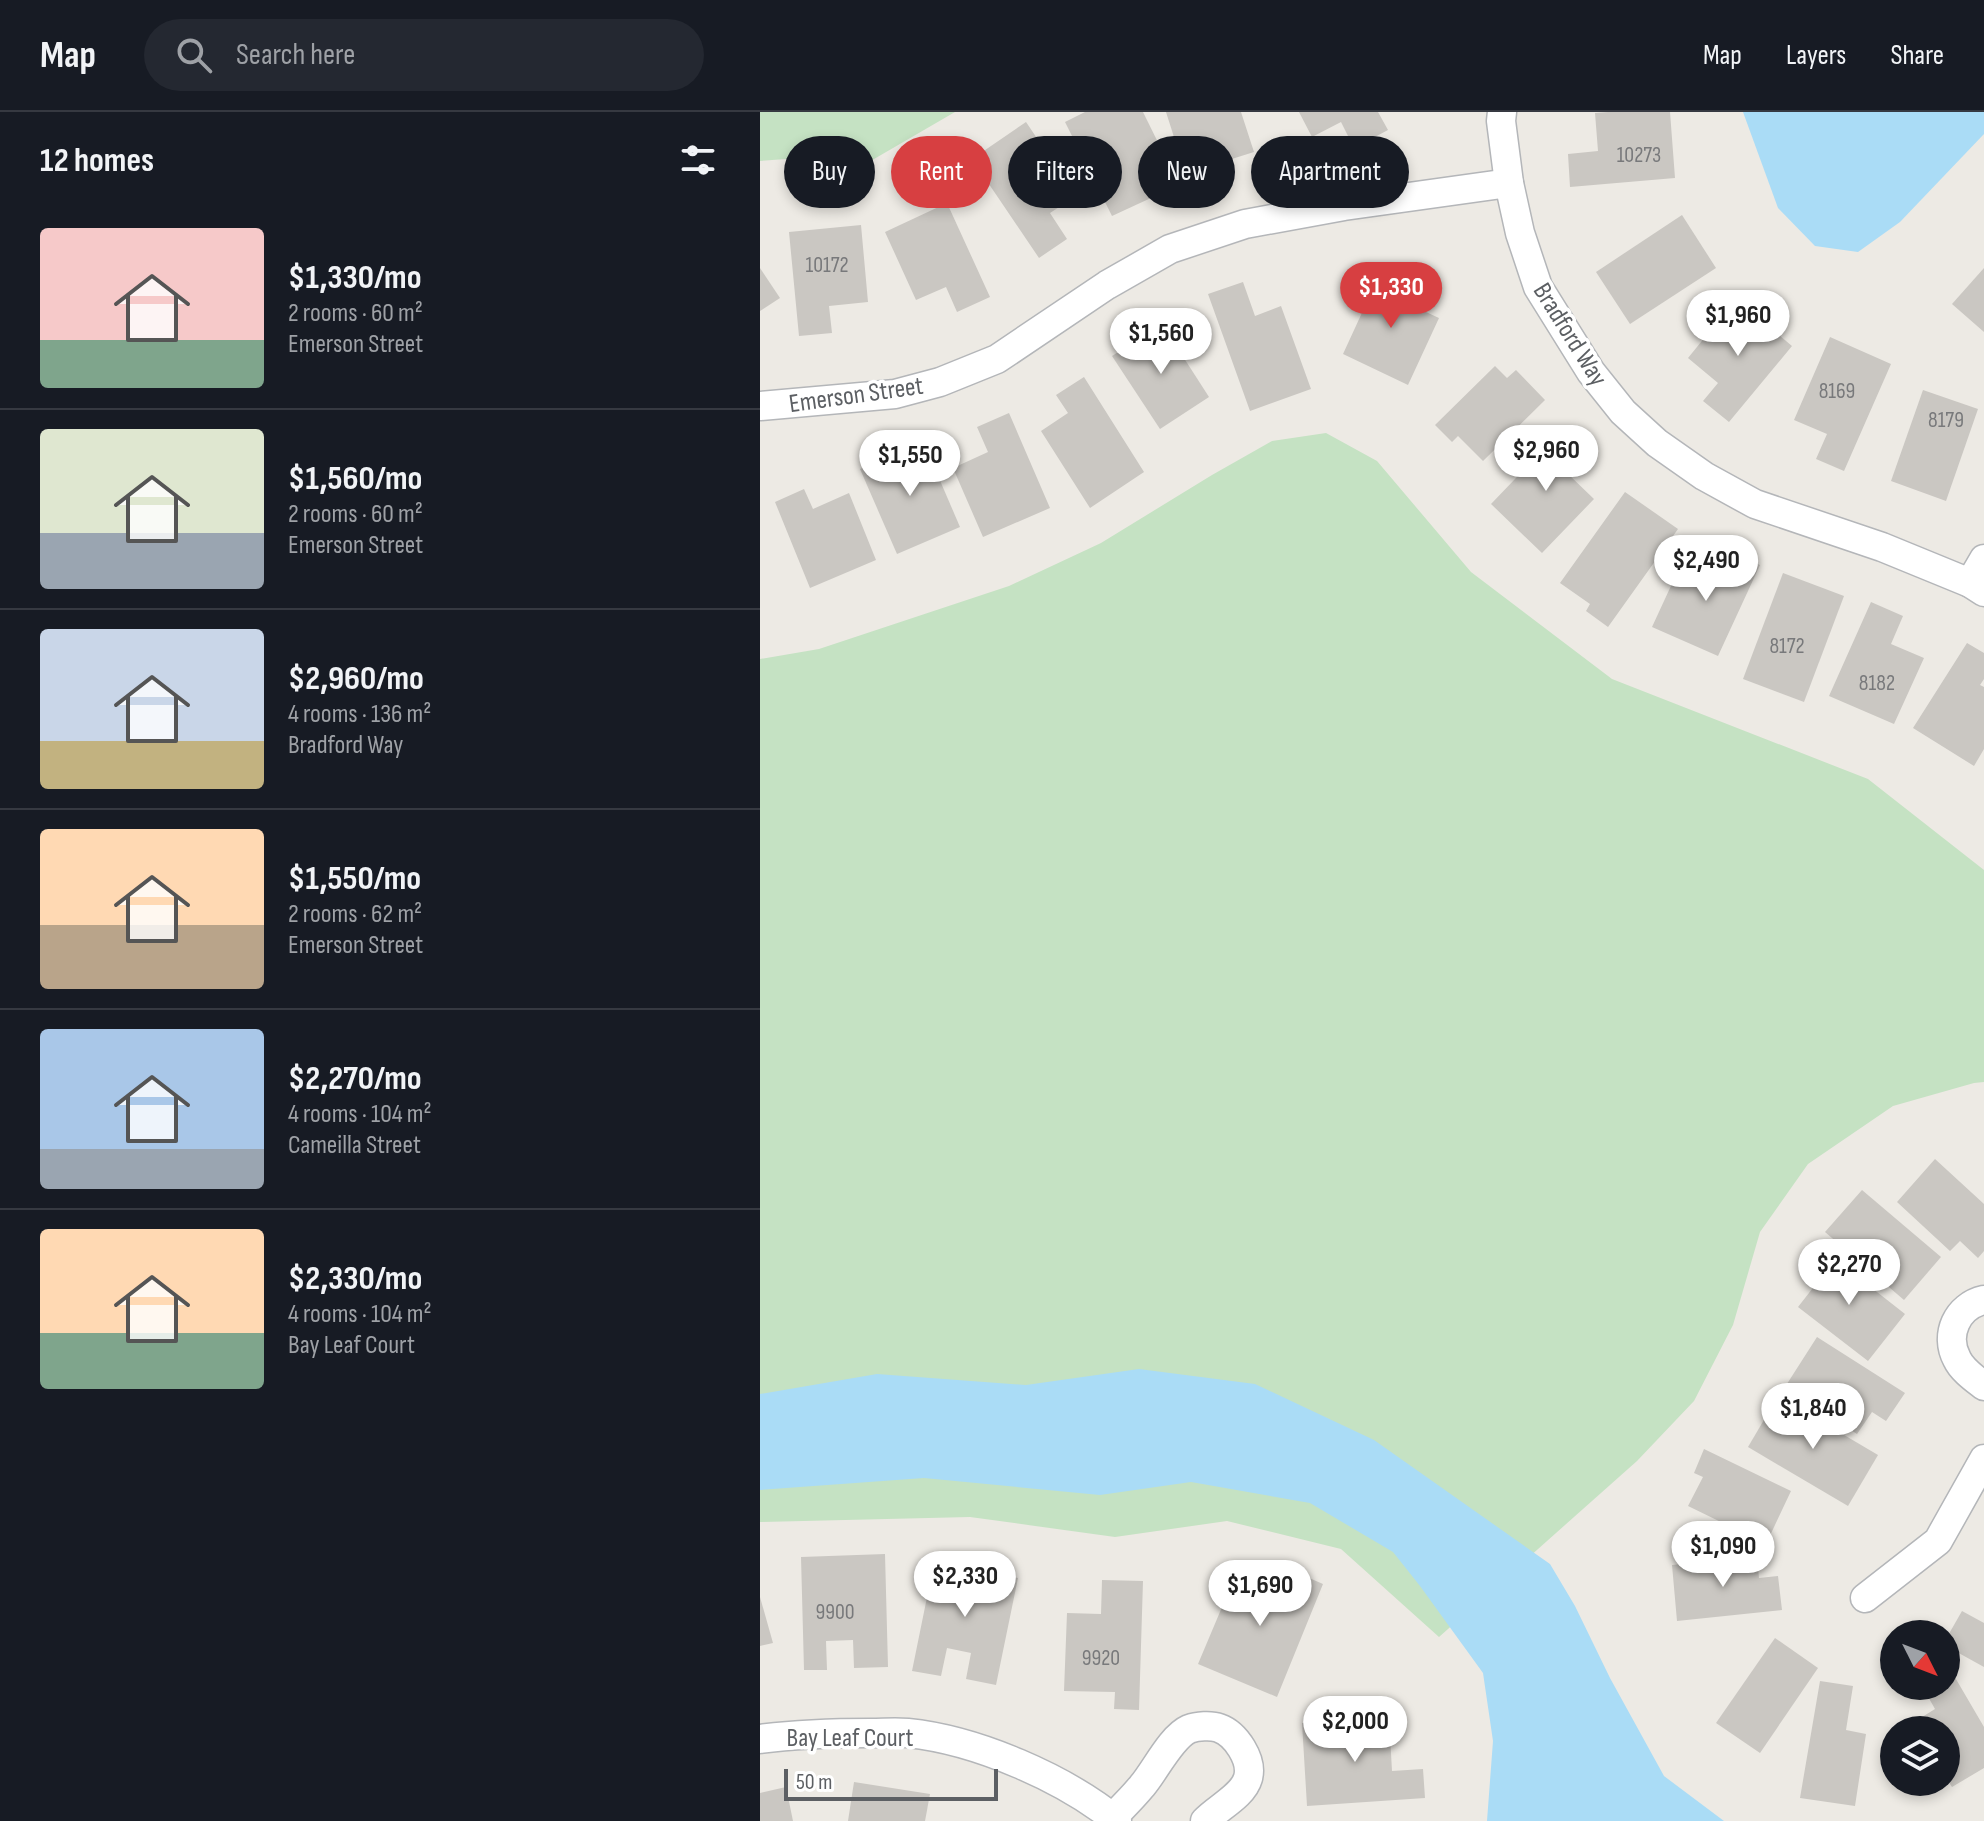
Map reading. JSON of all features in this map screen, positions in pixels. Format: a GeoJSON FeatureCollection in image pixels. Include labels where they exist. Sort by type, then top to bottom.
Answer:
{"type":"FeatureCollection","features":[{"type":"Feature","properties":{"kind":"street"},"geometry":{"type":"LineString","coordinates":[[1502,112],[1509,183]]}},
{"type":"Feature","properties":{"kind":"street","name":"Emerson Street"},"geometry":{"type":"LineString","coordinates":[[760,406],[895,394],[940,382],[997,359],[1107,285],[1170,249],[1245,224],[1344,206],[1509,183]]}},
{"type":"Feature","properties":{"kind":"street","name":"Bradford Way"},"geometry":{"type":"LineString","coordinates":[[1509,183],[1520,233],[1538,287],[1591,372],[1623,412],[1657,443],[1704,476],[1755,504],[1882,547],[1977,587]]}},
{"type":"Feature","properties":{"kind":"street"},"geometry":{"type":"LineString","coordinates":[[1977,587],[1984,559]]}},
{"type":"Feature","properties":{"kind":"street"},"geometry":{"type":"LineString","coordinates":[[1984,1300],[1972,1302],[1955,1321],[1951,1343],[1958,1362],[1984,1386]]}},
{"type":"Feature","properties":{"kind":"street"},"geometry":{"type":"LineString","coordinates":[[1865,1598],[1938,1541],[1984,1459]]}},
{"type":"Feature","properties":{"kind":"street","name":"Bay Leaf Court"},"geometry":{"type":"LineString","coordinates":[[760,1739],[833,1733],[909,1733],[979,1748],[1046,1776],[1115,1819],[1162,1761],[1172,1743],[1187,1730],[1205,1726],[1220,1728],[1234,1739],[1247,1758],[1248,1777],[1238,1794],[1205,1821]]}},
{"type":"Feature","properties":{"kind":"green space"},"geometry":{"type":"Polygon","coordinates":[[[760,112],[955,112],[914,136],[891,136],[891,149],[875,158],[875,136],[784,136],[784,159],[760,161],[760,112]]]}},
{"type":"Feature","properties":{"kind":"green space"},"geometry":{"type":"Polygon","coordinates":[[[1326,433],[1377,461],[1471,572],[1612,679],[1868,779],[1984,870],[1984,1082],[1893,1106],[1808,1164],[1760,1232],[1733,1325],[1694,1401],[1637,1461],[1439,1637],[1341,1549],[1227,1521],[1115,1537],[970,1517],[760,1522],[760,659],[819,649],[1009,586],[1101,543],[1272,441],[1326,433]]]}},
{"type":"Feature","properties":{"kind":"water"},"geometry":{"type":"Polygon","coordinates":[[[1743,112],[1984,112],[1984,134],[1900,222],[1858,252],[1815,246],[1778,208],[1743,112]]]}},
{"type":"Feature","properties":{"kind":"water"},"geometry":{"type":"Polygon","coordinates":[[[1139,1369],[1255,1384],[1374,1440],[1550,1564],[1664,1776],[1724,1821],[1487,1821],[1493,1741],[1483,1673],[1393,1552],[1310,1503],[1191,1482],[1100,1495],[924,1478],[760,1490],[760,1394],[877,1374],[1026,1385],[1139,1369]]]}},
{"type":"Feature","properties":{"kind":"building"},"geometry":{"type":"Polygon","coordinates":[[[1085,112],[1143,112],[1155,136],[1138,136],[1138,204],[1112,216],[1108,208],[1122,208],[1122,136],[1072,136],[1065,122],[1085,112]]]}},
{"type":"Feature","properties":{"kind":"building"},"geometry":{"type":"Polygon","coordinates":[[[1166,112],[1241,112],[1251,143],[1251,153],[1235,158],[1235,136],[1174,136],[1166,112]]]}},
{"type":"Feature","properties":{"kind":"building"},"geometry":{"type":"Polygon","coordinates":[[[1299,112],[1378,112],[1388,130],[1377,136],[1348,136],[1341,122],[1311,136],[1299,112]]]}},
{"type":"Feature","properties":{"kind":"building"},"geometry":{"type":"Polygon","coordinates":[[[1670,112],[1675,178],[1570,187],[1568,154],[1598,151],[1595,113],[1670,112]]]}},
{"type":"Feature","properties":{"kind":"building"},"geometry":{"type":"Polygon","coordinates":[[[1026,122],[1035,136],[1008,136],[1008,208],[1058,208],[1050,213],[1067,239],[1039,258],[992,189],[992,145],[1026,122]]]}},
{"type":"Feature","properties":{"kind":"building"},"geometry":{"type":"Polygon","coordinates":[[[936,208],[949,208],[990,297],[957,312],[946,287],[916,300],[885,232],[936,208]]]}},
{"type":"Feature","properties":{"kind":"building"},"geometry":{"type":"Polygon","coordinates":[[[1682,215],[1716,268],[1630,324],[1596,272],[1682,215]]]}},
{"type":"Feature","properties":{"kind":"building"},"geometry":{"type":"Polygon","coordinates":[[[861,225],[868,302],[829,306],[832,333],[799,336],[789,232],[861,225]]]}},
{"type":"Feature","properties":{"kind":"building"},"geometry":{"type":"Polygon","coordinates":[[[1384,265],[1411,278],[1400,300],[1439,318],[1408,385],[1343,354],[1384,265]]]}},
{"type":"Feature","properties":{"kind":"building"},"geometry":{"type":"Polygon","coordinates":[[[760,268],[780,298],[760,311],[760,268]]]}},
{"type":"Feature","properties":{"kind":"building"},"geometry":{"type":"Polygon","coordinates":[[[1984,268],[1984,332],[1952,304],[1984,268]]]}},
{"type":"Feature","properties":{"kind":"building"},"geometry":{"type":"Polygon","coordinates":[[[1243,282],[1255,316],[1281,306],[1311,389],[1250,411],[1208,294],[1243,282]]]}},
{"type":"Feature","properties":{"kind":"building"},"geometry":{"type":"Polygon","coordinates":[[[1736,299],[1792,346],[1729,422],[1703,401],[1718,383],[1688,358],[1736,299]]]}},
{"type":"Feature","properties":{"kind":"building"},"geometry":{"type":"Polygon","coordinates":[[[1162,324],[1209,397],[1160,429],[1112,356],[1162,324]]]}},
{"type":"Feature","properties":{"kind":"building"},"geometry":{"type":"Polygon","coordinates":[[[1830,337],[1891,364],[1844,471],[1816,459],[1827,434],[1794,420],[1830,337]]]}},
{"type":"Feature","properties":{"kind":"building"},"geometry":{"type":"Polygon","coordinates":[[[1495,366],[1507,378],[1516,370],[1545,400],[1483,461],[1458,436],[1452,442],[1435,425],[1495,366]]]}},
{"type":"Feature","properties":{"kind":"building"},"geometry":{"type":"Polygon","coordinates":[[[1084,377],[1144,472],[1090,508],[1041,431],[1068,413],[1056,395],[1084,377]]]}},
{"type":"Feature","properties":{"kind":"building"},"geometry":{"type":"Polygon","coordinates":[[[1923,390],[1978,409],[1946,501],[1891,481],[1923,390]]]}},
{"type":"Feature","properties":{"kind":"building"},"geometry":{"type":"Polygon","coordinates":[[[1009,413],[1050,508],[983,537],[953,468],[988,452],[977,427],[1009,413]]]}},
{"type":"Feature","properties":{"kind":"building"},"geometry":{"type":"Polygon","coordinates":[[[1564,428],[1588,452],[1567,473],[1594,499],[1542,553],[1491,504],[1564,428]]]}},
{"type":"Feature","properties":{"kind":"building"},"geometry":{"type":"Polygon","coordinates":[[[923,441],[960,527],[897,554],[860,469],[923,441]]]}},
{"type":"Feature","properties":{"kind":"building"},"geometry":{"type":"Polygon","coordinates":[[[804,489],[813,509],[849,493],[876,560],[810,588],[775,502],[804,489]]]}},
{"type":"Feature","properties":{"kind":"building"},"geometry":{"type":"Polygon","coordinates":[[[1625,492],[1678,529],[1608,627],[1586,611],[1590,604],[1560,583],[1625,492]]]}},
{"type":"Feature","properties":{"kind":"building"},"geometry":{"type":"Polygon","coordinates":[[[1728,551],[1760,565],[1718,656],[1652,627],[1682,562],[1715,577],[1728,551]]]}},
{"type":"Feature","properties":{"kind":"building"},"geometry":{"type":"Polygon","coordinates":[[[1783,573],[1844,596],[1804,702],[1743,679],[1783,573]]]}},
{"type":"Feature","properties":{"kind":"building"},"geometry":{"type":"Polygon","coordinates":[[[1871,602],[1903,616],[1891,644],[1924,658],[1894,724],[1829,696],[1871,602]]]}},
{"type":"Feature","properties":{"kind":"building"},"geometry":{"type":"Polygon","coordinates":[[[1967,643],[1984,653],[1984,679],[1980,685],[1984,687],[1984,749],[1974,766],[1913,728],[1967,643]]]}},
{"type":"Feature","properties":{"kind":"building"},"geometry":{"type":"Polygon","coordinates":[[[1935,1159],[1984,1204],[1984,1251],[1978,1258],[1960,1241],[1950,1251],[1897,1202],[1935,1159]]]}},
{"type":"Feature","properties":{"kind":"building"},"geometry":{"type":"Polygon","coordinates":[[[1862,1190],[1941,1257],[1904,1300],[1825,1232],[1862,1190]]]}},
{"type":"Feature","properties":{"kind":"building"},"geometry":{"type":"Polygon","coordinates":[[[1826,1252],[1905,1314],[1868,1361],[1798,1307],[1816,1284],[1806,1277],[1826,1252]]]}},
{"type":"Feature","properties":{"kind":"building"},"geometry":{"type":"Polygon","coordinates":[[[1817,1337],[1905,1393],[1886,1421],[1872,1412],[1857,1434],[1785,1387],[1817,1337]]]}},
{"type":"Feature","properties":{"kind":"building"},"geometry":{"type":"Polygon","coordinates":[[[1778,1396],[1878,1455],[1848,1506],[1748,1447],[1778,1396]]]}},
{"type":"Feature","properties":{"kind":"building"},"geometry":{"type":"Polygon","coordinates":[[[1704,1449],[1791,1491],[1766,1544],[1688,1506],[1703,1477],[1694,1473],[1704,1449]]]}},
{"type":"Feature","properties":{"kind":"building"},"geometry":{"type":"Polygon","coordinates":[[[936,1553],[962,1558],[961,1566],[1018,1578],[996,1685],[966,1679],[971,1653],[947,1648],[941,1676],[912,1671],[936,1553]]]}},
{"type":"Feature","properties":{"kind":"building"},"geometry":{"type":"Polygon","coordinates":[[[885,1554],[888,1667],[854,1668],[853,1640],[826,1641],[827,1670],[804,1670],[801,1557],[885,1554]]]}},
{"type":"Feature","properties":{"kind":"building"},"geometry":{"type":"Polygon","coordinates":[[[1757,1557],[1759,1578],[1778,1576],[1782,1610],[1677,1621],[1672,1565],[1757,1557]]]}},
{"type":"Feature","properties":{"kind":"building"},"geometry":{"type":"Polygon","coordinates":[[[1241,1562],[1288,1581],[1293,1571],[1323,1584],[1277,1697],[1198,1664],[1241,1562]]]}},
{"type":"Feature","properties":{"kind":"building"},"geometry":{"type":"Polygon","coordinates":[[[1102,1580],[1143,1581],[1139,1710],[1114,1709],[1115,1692],[1064,1691],[1067,1613],[1101,1614],[1102,1580]]]}},
{"type":"Feature","properties":{"kind":"building"},"geometry":{"type":"Polygon","coordinates":[[[760,1597],[773,1643],[760,1646],[760,1597]]]}},
{"type":"Feature","properties":{"kind":"building"},"geometry":{"type":"Polygon","coordinates":[[[1962,1611],[1984,1623],[1984,1667],[1960,1654],[1960,1620],[1957,1620],[1962,1611]]]}},
{"type":"Feature","properties":{"kind":"building"},"geometry":{"type":"Polygon","coordinates":[[[1775,1638],[1818,1668],[1760,1753],[1716,1723],[1775,1638]]]}},
{"type":"Feature","properties":{"kind":"building"},"geometry":{"type":"Polygon","coordinates":[[[1820,1681],[1853,1686],[1846,1730],[1866,1734],[1855,1806],[1800,1798],[1820,1681]]]}},
{"type":"Feature","properties":{"kind":"building"},"geometry":{"type":"Polygon","coordinates":[[[1960,1686],[1984,1727],[1984,1768],[1960,1782],[1960,1716],[1924,1716],[1935,1709],[1930,1700],[1960,1700],[1960,1686]]]}},
{"type":"Feature","properties":{"kind":"building"},"geometry":{"type":"Polygon","coordinates":[[[1389,1717],[1392,1771],[1423,1769],[1425,1798],[1307,1806],[1302,1723],[1389,1717]]]}},
{"type":"Feature","properties":{"kind":"building"},"geometry":{"type":"Polygon","coordinates":[[[854,1782],[930,1794],[925,1821],[848,1821],[854,1782]]]}},
{"type":"Feature","properties":{"kind":"building"},"geometry":{"type":"Polygon","coordinates":[[[786,1787],[793,1821],[760,1821],[760,1793],[786,1787]]]}}]}
